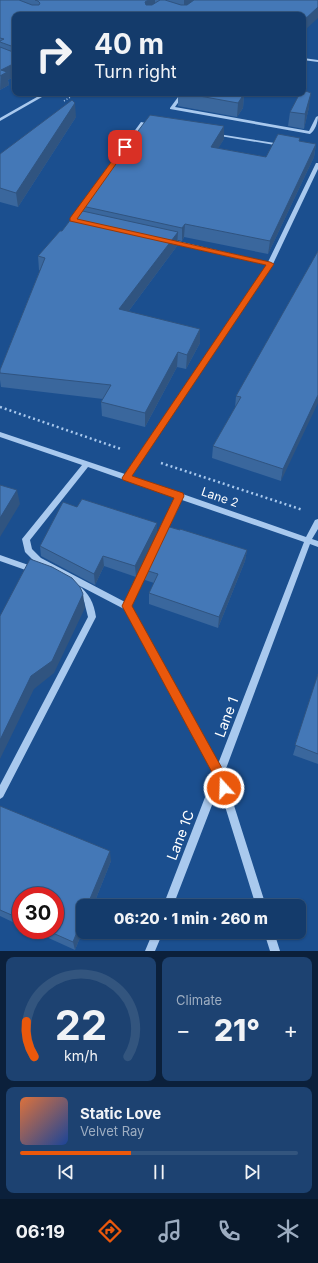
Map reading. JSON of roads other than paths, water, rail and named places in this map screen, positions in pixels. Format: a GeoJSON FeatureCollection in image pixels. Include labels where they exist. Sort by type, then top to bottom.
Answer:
{"type":"FeatureCollection","features":[{"type":"Feature","properties":{"kind":"street"},"geometry":{"type":"LineString","coordinates":[[306,59],[318,61]]}},
{"type":"Feature","properties":{"kind":"street"},"geometry":{"type":"LineString","coordinates":[[0,120],[42,96]]}},
{"type":"Feature","properties":{"kind":"street"},"geometry":{"type":"LineString","coordinates":[[181,96],[172,108],[310,133],[318,117]]}},
{"type":"Feature","properties":{"kind":"street"},"geometry":{"type":"LineString","coordinates":[[101,181],[143,123],[158,126]]}},
{"type":"Feature","properties":{"kind":"street"},"geometry":{"type":"LineString","coordinates":[[211,134],[288,146]]}},
{"type":"Feature","properties":{"kind":"street"},"geometry":{"type":"LineString","coordinates":[[126,478],[270,264],[318,164]]}},
{"type":"Feature","properties":{"kind":"street"},"geometry":{"type":"LineString","coordinates":[[80,222],[73,220],[92,194]]}},
{"type":"Feature","properties":{"kind":"street"},"geometry":{"type":"LineString","coordinates":[[164,240],[270,264]]}},
{"type":"Feature","properties":{"kind":"street","name":"Lane 2"},"geometry":{"type":"LineString","coordinates":[[0,434],[318,544]]}},
{"type":"Feature","properties":{"kind":"street"},"geometry":{"type":"LineString","coordinates":[[87,464],[26,539],[28,550],[38,560],[127,606],[219,774],[259,899]]}},
{"type":"Feature","properties":{"kind":"street"},"geometry":{"type":"LineString","coordinates":[[127,606],[180,496]]}},
{"type":"Feature","properties":{"kind":"street","name":"Lane 1"},"geometry":{"type":"LineString","coordinates":[[219,774],[308,540],[318,522]]}},
{"type":"Feature","properties":{"kind":"street"},"geometry":{"type":"LineString","coordinates":[[0,558],[70,583],[82,591],[90,603],[92,617],[0,794]]}},
{"type":"Feature","properties":{"kind":"street","name":"Lane 1C"},"geometry":{"type":"LineString","coordinates":[[171,899],[219,774]]}},
{"type":"Feature","properties":{"kind":"street"},"geometry":{"type":"LineString","coordinates":[[150,951],[155,939]]}},
{"type":"Feature","properties":{"kind":"street"},"geometry":{"type":"LineString","coordinates":[[271,939],[275,951]]}}]}
